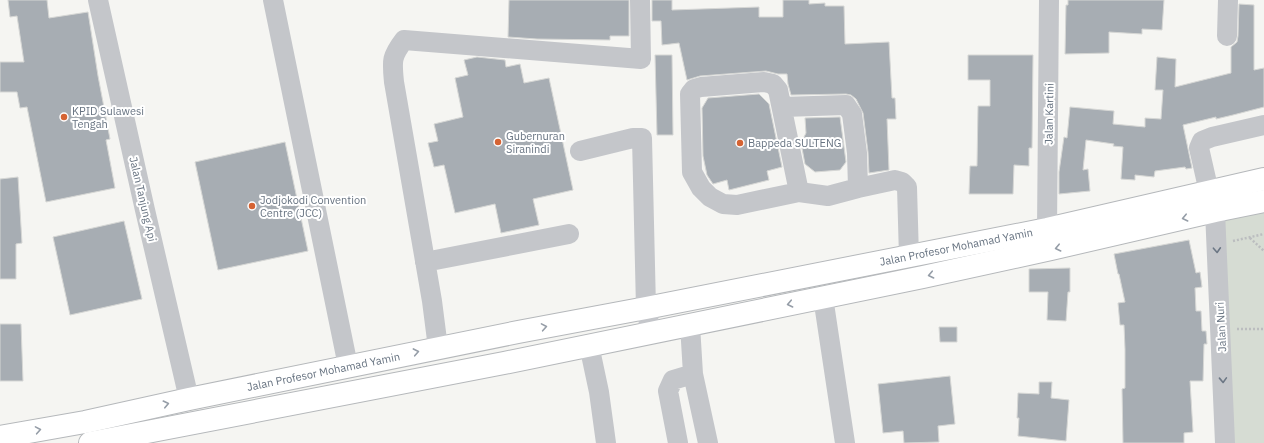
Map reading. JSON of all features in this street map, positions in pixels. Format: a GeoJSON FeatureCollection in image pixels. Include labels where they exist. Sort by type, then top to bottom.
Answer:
{"type":"FeatureCollection","features":[{"type":"Feature","properties":{"kind":"main road","name":"Jalan Profesor Mohamad Yamin"},"geometry":{"type":"LineString","coordinates":[[90,443],[145,438],[444,374],[651,333],[1044,251],[1212,201],[1264,179]]}},
{"type":"Feature","properties":{"kind":"main road","name":"Jalan Profesor Mohamad Yamin"},"geometry":{"type":"LineString","coordinates":[[0,437],[85,422],[189,398],[287,380],[438,348],[1047,229],[1212,201],[1264,202]]}},
{"type":"Feature","properties":{"kind":"main road"},"geometry":{"type":"LineString","coordinates":[[438,348],[444,374]]}},
{"type":"Feature","properties":{"kind":"street","name":"Jalan Tanjung Api"},"geometry":{"type":"LineString","coordinates":[[98,0],[189,398]]}},
{"type":"Feature","properties":{"kind":"street"},"geometry":{"type":"LineString","coordinates":[[274,0],[348,366]]}},
{"type":"Feature","properties":{"kind":"street"},"geometry":{"type":"LineString","coordinates":[[438,348],[432,301],[394,82],[392,62],[395,51],[404,40],[641,59],[640,0]]}},
{"type":"Feature","properties":{"kind":"street","name":"Jalan Kartini"},"geometry":{"type":"LineString","coordinates":[[1047,229],[1049,0]]}},
{"type":"Feature","properties":{"kind":"street"},"geometry":{"type":"LineString","coordinates":[[1227,36],[1228,0]]}},
{"type":"Feature","properties":{"kind":"street"},"geometry":{"type":"LineString","coordinates":[[799,192],[778,90],[773,84],[764,82],[701,87],[694,89],[690,94],[692,172],[701,188],[710,197],[723,204],[737,205],[799,192],[828,196],[895,180],[902,182],[907,187],[909,257]]}},
{"type":"Feature","properties":{"kind":"street"},"geometry":{"type":"LineString","coordinates":[[782,107],[846,105],[852,114],[857,153],[858,188]]}},
{"type":"Feature","properties":{"kind":"street","name":"Jalan Nuri"},"geometry":{"type":"LineString","coordinates":[[1225,443],[1217,243],[1212,201],[1199,148],[1202,141],[1212,137],[1264,125]]}},
{"type":"Feature","properties":{"kind":"street"},"geometry":{"type":"LineString","coordinates":[[580,151],[633,138],[642,138],[646,308],[651,333]]}},
{"type":"Feature","properties":{"kind":"street"},"geometry":{"type":"LineString","coordinates":[[425,262],[569,234]]}},
{"type":"Feature","properties":{"kind":"street"},"geometry":{"type":"LineString","coordinates":[[823,296],[846,443]]}},
{"type":"Feature","properties":{"kind":"street"},"geometry":{"type":"LineString","coordinates":[[690,325],[693,374],[708,443]]}},
{"type":"Feature","properties":{"kind":"street"},"geometry":{"type":"LineString","coordinates":[[589,345],[599,392],[606,443]]}},
{"type":"Feature","properties":{"kind":"street"},"geometry":{"type":"LineString","coordinates":[[678,443],[668,391],[673,380],[693,374]]}},
{"type":"Feature","properties":{"kind":"path"},"geometry":{"type":"LineString","coordinates":[[1217,243],[1264,234]]}},
{"type":"Feature","properties":{"kind":"path"},"geometry":{"type":"LineString","coordinates":[[1249,238],[1264,251]]}},
{"type":"Feature","properties":{"kind":"path"},"geometry":{"type":"LineString","coordinates":[[1221,329],[1264,329]]}},
{"type":"Feature","properties":{"kind":"shaded area"},"geometry":{"type":"Polygon","coordinates":[[[1264,205],[1264,443],[1220,443],[1211,216],[1264,205]]]}},
{"type":"Feature","properties":{"kind":"building"},"geometry":{"type":"Polygon","coordinates":[[[8,0],[47,0],[49,18],[88,12],[110,139],[106,140],[115,188],[46,202],[27,107],[20,108],[17,92],[0,92],[0,62],[24,62],[17,16],[10,17],[8,0]]]}},
{"type":"Feature","properties":{"kind":"building"},"geometry":{"type":"Polygon","coordinates":[[[509,0],[629,0],[629,36],[610,36],[610,40],[508,37],[509,0]]]}},
{"type":"Feature","properties":{"kind":"building"},"geometry":{"type":"Polygon","coordinates":[[[652,0],[672,0],[672,10],[759,7],[759,17],[783,17],[783,0],[809,0],[809,4],[825,3],[825,6],[844,6],[845,44],[889,42],[892,98],[895,98],[896,119],[887,119],[889,170],[869,173],[863,113],[856,99],[851,95],[791,95],[787,74],[778,74],[766,71],[700,76],[687,80],[679,43],[662,45],[661,21],[652,21],[652,0]]]}},
{"type":"Feature","properties":{"kind":"building"},"geometry":{"type":"Polygon","coordinates":[[[1068,0],[1164,0],[1162,30],[1142,29],[1142,34],[1109,32],[1109,53],[1065,54],[1066,5],[1068,5],[1068,0]]]}},
{"type":"Feature","properties":{"kind":"building"},"geometry":{"type":"Polygon","coordinates":[[[1239,4],[1254,5],[1254,70],[1264,68],[1264,107],[1216,119],[1216,117],[1183,125],[1192,168],[1186,169],[1185,167],[1155,171],[1154,177],[1135,175],[1135,180],[1121,179],[1123,147],[1113,146],[1114,144],[1086,140],[1083,170],[1088,169],[1090,191],[1059,194],[1059,172],[1064,137],[1067,138],[1070,107],[1114,111],[1113,124],[1145,127],[1145,118],[1161,119],[1163,90],[1155,90],[1157,57],[1176,59],[1175,87],[1231,73],[1231,47],[1237,42],[1239,4]]]}},
{"type":"Feature","properties":{"kind":"building"},"geometry":{"type":"Polygon","coordinates":[[[655,55],[672,55],[673,135],[657,135],[655,55]]]}},
{"type":"Feature","properties":{"kind":"building"},"geometry":{"type":"Polygon","coordinates":[[[968,55],[1033,55],[1032,148],[1029,148],[1029,166],[1014,165],[1013,194],[969,194],[970,166],[977,166],[978,106],[990,106],[990,80],[968,80],[968,55]]]}},
{"type":"Feature","properties":{"kind":"building","name":"Gubernuran Siranindi"},"geometry":{"type":"Polygon","coordinates":[[[477,57],[505,60],[506,67],[520,64],[524,83],[549,78],[573,190],[533,199],[539,225],[501,233],[495,204],[455,213],[444,165],[434,167],[428,143],[438,141],[434,124],[463,117],[455,78],[468,75],[464,60],[477,57]]]}},
{"type":"Feature","properties":{"kind":"building","name":"Bappeda SULTENG"},"geometry":{"type":"Polygon","coordinates":[[[759,94],[769,104],[782,167],[767,171],[769,180],[729,190],[727,180],[713,184],[707,175],[703,156],[702,108],[708,98],[759,94]]]}},
{"type":"Feature","properties":{"kind":"building"},"geometry":{"type":"Polygon","coordinates":[[[840,117],[846,162],[840,170],[815,172],[805,164],[801,143],[806,133],[805,118],[840,117]]]}},
{"type":"Feature","properties":{"kind":"building","name":"Jodjokodi Convention Centre (JCC)"},"geometry":{"type":"Polygon","coordinates":[[[285,142],[308,251],[218,270],[195,162],[285,142]]]}},
{"type":"Feature","properties":{"kind":"building"},"geometry":{"type":"Polygon","coordinates":[[[18,177],[22,243],[16,244],[16,279],[0,279],[0,179],[18,177]]]}},
{"type":"Feature","properties":{"kind":"building"},"geometry":{"type":"Polygon","coordinates":[[[124,221],[142,299],[70,315],[53,237],[124,221]]]}},
{"type":"Feature","properties":{"kind":"building"},"geometry":{"type":"Polygon","coordinates":[[[1189,240],[1196,273],[1200,272],[1202,287],[1195,288],[1196,311],[1201,311],[1202,331],[1206,331],[1207,344],[1204,344],[1203,381],[1190,381],[1193,432],[1184,433],[1184,443],[1123,443],[1122,389],[1125,388],[1125,349],[1124,325],[1120,325],[1118,303],[1125,302],[1114,254],[1189,240]]]}},
{"type":"Feature","properties":{"kind":"building"},"geometry":{"type":"Polygon","coordinates":[[[1070,268],[1070,292],[1068,292],[1066,321],[1047,320],[1048,292],[1029,292],[1029,269],[1070,268]]]}},
{"type":"Feature","properties":{"kind":"building"},"geometry":{"type":"Polygon","coordinates":[[[0,324],[21,324],[23,381],[0,381],[0,324]]]}},
{"type":"Feature","properties":{"kind":"building"},"geometry":{"type":"Polygon","coordinates":[[[939,327],[957,327],[957,342],[940,342],[939,327]]]}},
{"type":"Feature","properties":{"kind":"building"},"geometry":{"type":"Polygon","coordinates":[[[950,376],[955,424],[938,426],[939,442],[904,443],[903,431],[883,433],[878,384],[950,376]]]}},
{"type":"Feature","properties":{"kind":"building"},"geometry":{"type":"Polygon","coordinates":[[[1039,382],[1052,382],[1051,398],[1069,400],[1066,441],[1018,436],[1018,393],[1039,394],[1039,382]]]}},
{"type":"Feature","properties":{"kind":"place","name":"KPID Sulawesi Tengah"},"geometry":{"type":"Point","coordinates":[64,117]}},
{"type":"Feature","properties":{"kind":"place","name":"Gubernuran Siranindi"},"geometry":{"type":"Point","coordinates":[498,142]}},
{"type":"Feature","properties":{"kind":"place","name":"Bappeda SULTENG"},"geometry":{"type":"Point","coordinates":[740,143]}},
{"type":"Feature","properties":{"kind":"place","name":"Jodjokodi Convention Centre (JCC)"},"geometry":{"type":"Point","coordinates":[252,206]}}]}
